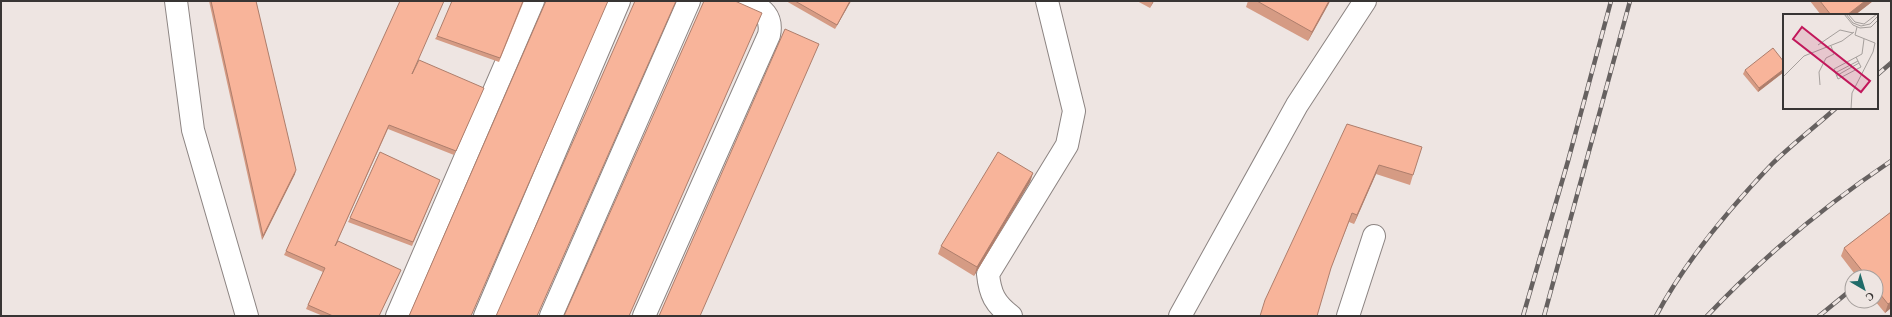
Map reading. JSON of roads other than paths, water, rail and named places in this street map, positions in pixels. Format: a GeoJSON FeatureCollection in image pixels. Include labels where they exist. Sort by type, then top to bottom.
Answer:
{"type":"FeatureCollection","features":[{"type":"Feature","properties":{"kind":"lane"},"geometry":{"type":"LineString","coordinates":[[176,1],[193,130],[247,316]]}},
{"type":"Feature","properties":{"kind":"lane"},"geometry":{"type":"LineString","coordinates":[[397,316],[533,1]]}},
{"type":"Feature","properties":{"kind":"lane"},"geometry":{"type":"LineString","coordinates":[[485,316],[619,1]]}},
{"type":"Feature","properties":{"kind":"lane"},"geometry":{"type":"LineString","coordinates":[[551,316],[689,1]]}},
{"type":"Feature","properties":{"kind":"lane"},"geometry":{"type":"LineString","coordinates":[[644,316],[769,35],[771,27],[770,20],[766,13],[748,1]]}},
{"type":"Feature","properties":{"kind":"lane"},"geometry":{"type":"LineString","coordinates":[[1011,316],[999,307],[990,290],[988,274],[1067,145],[1074,111],[1047,1]]}},
{"type":"Feature","properties":{"kind":"lane"},"geometry":{"type":"LineString","coordinates":[[1180,316],[1297,105],[1365,1]]}},
{"type":"Feature","properties":{"kind":"lane"},"geometry":{"type":"LineString","coordinates":[[1348,316],[1374,236]]}},
{"type":"Feature","properties":{"kind":"railway"},"geometry":{"type":"LineString","coordinates":[[1523,316],[1568,161],[1611,1]]}},
{"type":"Feature","properties":{"kind":"railway"},"geometry":{"type":"LineString","coordinates":[[1544,316],[1630,1]]}},
{"type":"Feature","properties":{"kind":"railway"},"geometry":{"type":"LineString","coordinates":[[1878,74],[1891,63]]}},
{"type":"Feature","properties":{"kind":"railway"},"geometry":{"type":"LineString","coordinates":[[1656,316],[1694,255],[1740,199],[1772,164],[1835,109]]}},
{"type":"Feature","properties":{"kind":"railway"},"geometry":{"type":"LineString","coordinates":[[1707,316],[1772,253],[1794,234],[1842,196],[1891,161]]}},
{"type":"Feature","properties":{"kind":"railway"},"geometry":{"type":"LineString","coordinates":[[1819,316],[1844,296]]}}]}
